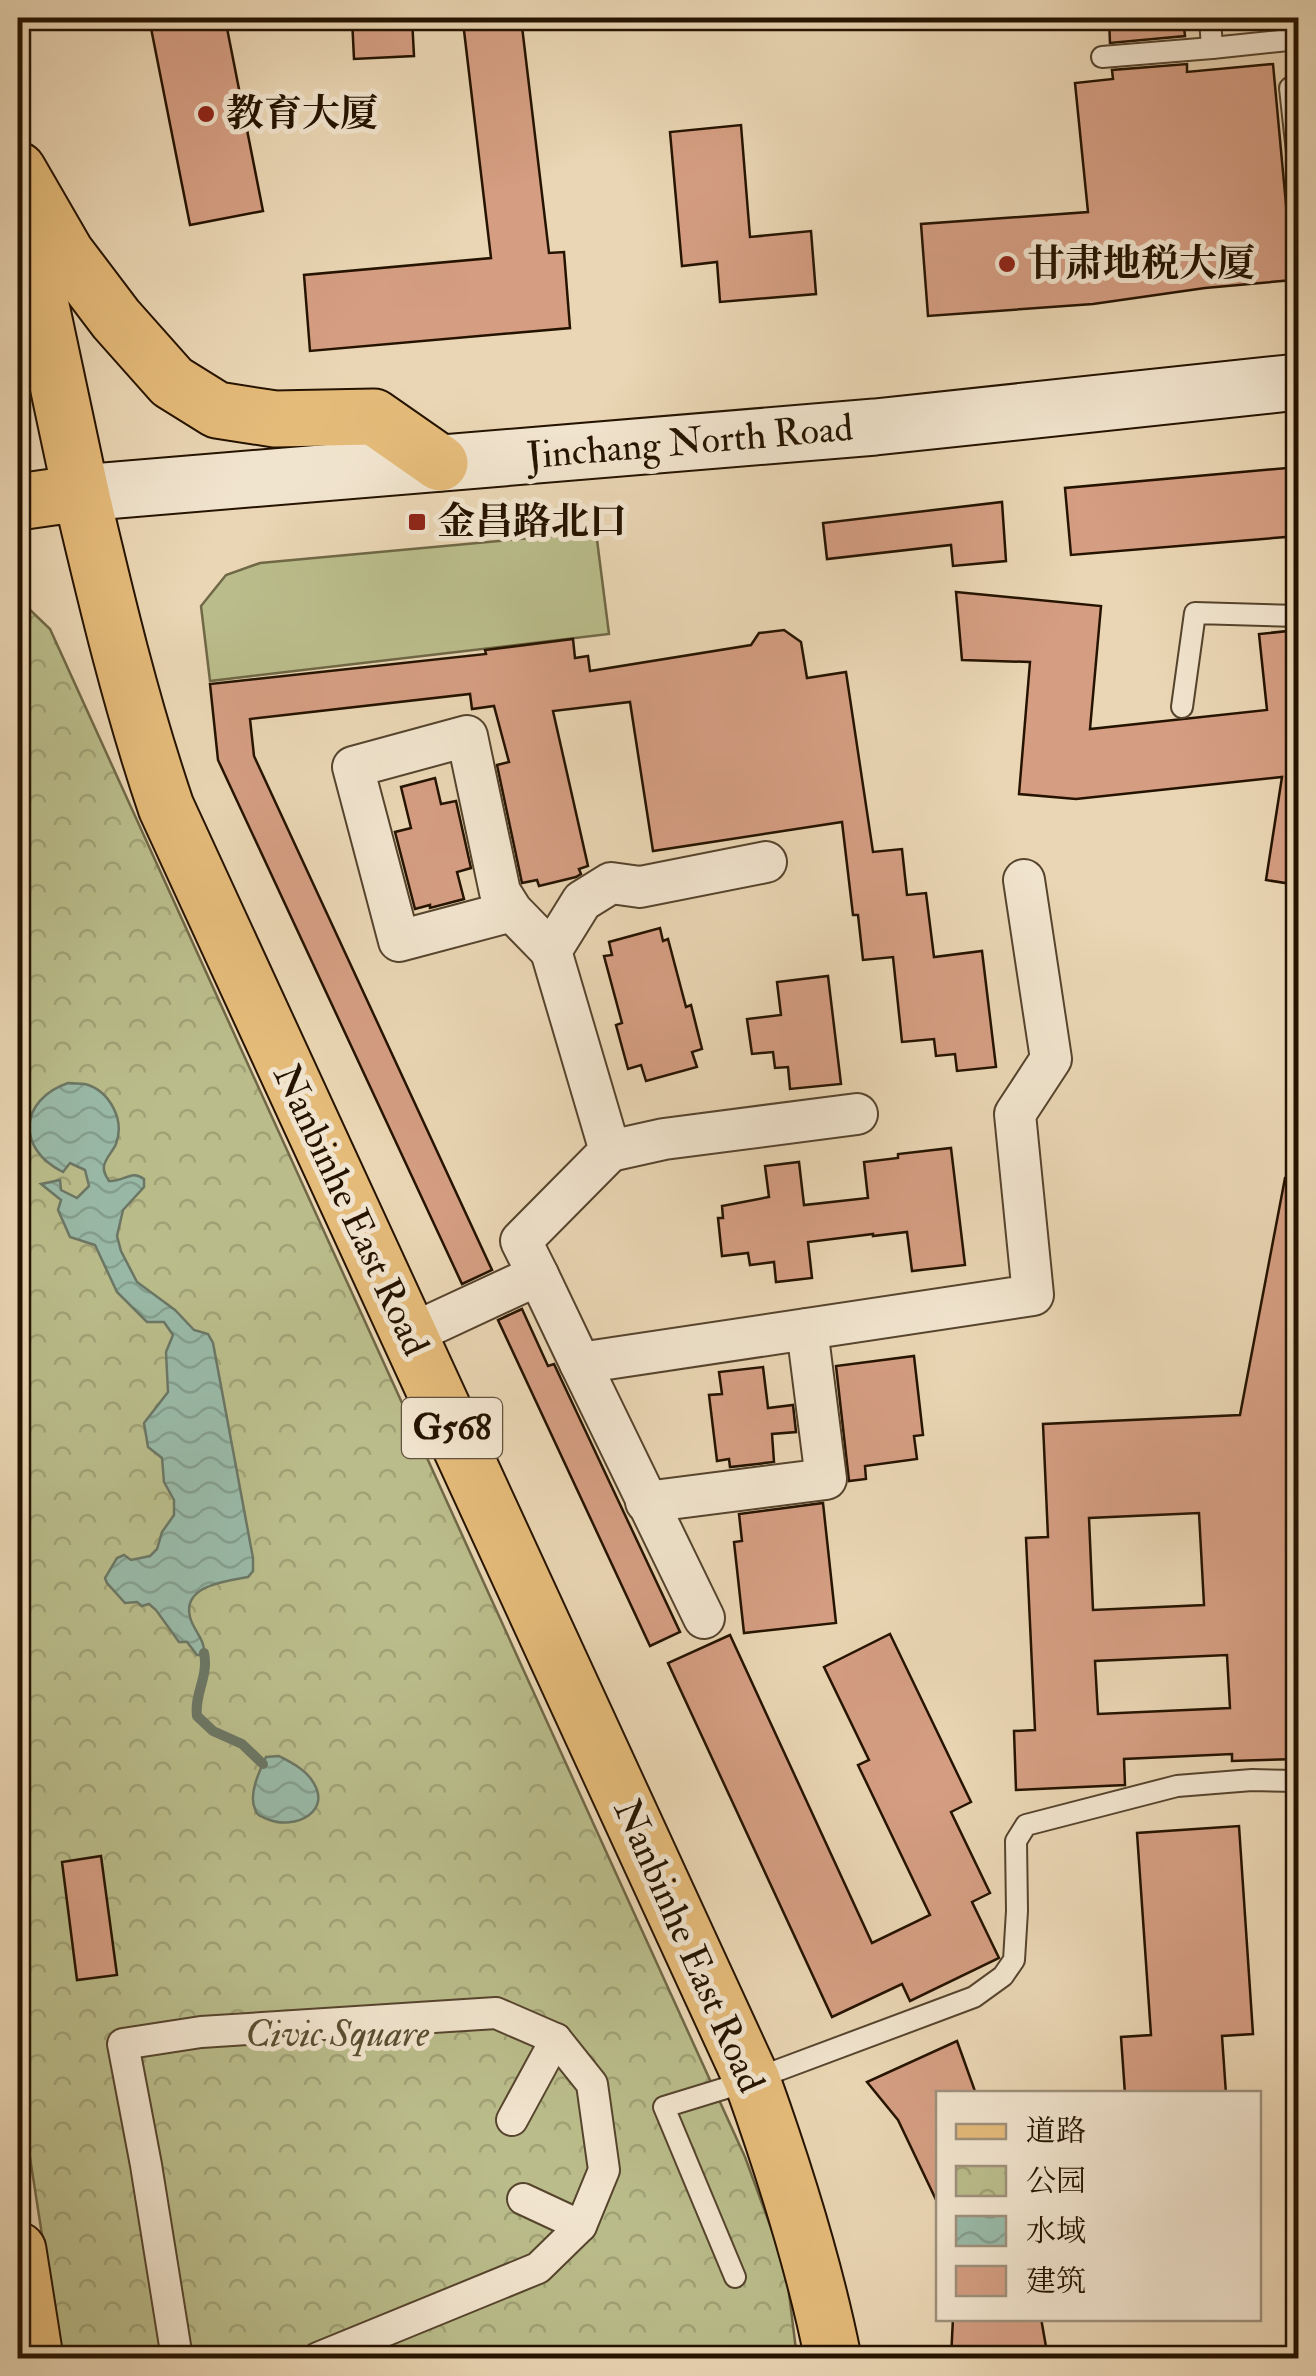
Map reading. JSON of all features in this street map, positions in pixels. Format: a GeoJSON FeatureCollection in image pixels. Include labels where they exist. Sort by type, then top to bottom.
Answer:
{"type":"FeatureCollection","features":[{"type":"Feature","properties":{"kind":"main road"},"geometry":{"type":"LineString","coordinates":[[18,172],[66,253],[116,319],[172,382],[217,410],[275,420],[374,418],[440,463]]}},
{"type":"Feature","properties":{"kind":"main road","name":"Nanbinhe East Road"},"geometry":{"type":"LineString","coordinates":[[18,172],[37,287],[118,650],[166,807],[752,2080],[787,2178],[815,2274],[833,2358]]}},
{"type":"Feature","properties":{"kind":"main road","name":"Jinchang North Road"},"geometry":{"type":"LineString","coordinates":[[82,493],[876,426],[1298,382]]}},
{"type":"Feature","properties":{"kind":"main road"},"geometry":{"type":"LineString","coordinates":[[18,502],[82,493]]}},
{"type":"Feature","properties":{"kind":"main road"},"geometry":{"type":"LineString","coordinates":[[18,2250],[35,2358]]}},
{"type":"Feature","properties":{"kind":"street"},"geometry":{"type":"LineString","coordinates":[[512,911],[399,941],[353,767],[467,736],[500,892],[512,911],[551,950],[610,1152]]}},
{"type":"Feature","properties":{"kind":"street"},"geometry":{"type":"LineString","coordinates":[[551,950],[582,901],[610,883],[640,887],[766,862]]}},
{"type":"Feature","properties":{"kind":"street"},"geometry":{"type":"LineString","coordinates":[[580,1363],[1033,1295],[1015,1114],[1052,1058],[1024,880]]}},
{"type":"Feature","properties":{"kind":"street"},"geometry":{"type":"LineString","coordinates":[[704,1618],[521,1241],[610,1152],[664,1139],[858,1114]]}},
{"type":"Feature","properties":{"kind":"street"},"geometry":{"type":"LineString","coordinates":[[409,1335],[538,1275]]}},
{"type":"Feature","properties":{"kind":"street"},"geometry":{"type":"LineString","coordinates":[[646,1502],[826,1479],[807,1329]]}},
{"type":"Feature","properties":{"kind":"street"},"geometry":{"type":"LineString","coordinates":[[177,2358],[122,2044],[200,2032],[496,2013],[556,2039],[592,2084],[604,2170],[582,2226],[538,2268],[318,2358]]}},
{"type":"Feature","properties":{"kind":"street"},"geometry":{"type":"LineString","coordinates":[[512,2120],[556,2039]]}},
{"type":"Feature","properties":{"kind":"street"},"geometry":{"type":"LineString","coordinates":[[523,2199],[582,2226]]}},
{"type":"Feature","properties":{"kind":"lane"},"geometry":{"type":"LineString","coordinates":[[1210,18],[1212,48]]}},
{"type":"Feature","properties":{"kind":"lane"},"geometry":{"type":"LineString","coordinates":[[1102,57],[1298,39]]}},
{"type":"Feature","properties":{"kind":"lane"},"geometry":{"type":"LineString","coordinates":[[1290,88],[1298,161]]}},
{"type":"Feature","properties":{"kind":"lane"},"geometry":{"type":"LineString","coordinates":[[1182,707],[1195,613],[1298,616]]}},
{"type":"Feature","properties":{"kind":"lane"},"geometry":{"type":"LineString","coordinates":[[736,2278],[664,2107],[752,2080],[974,1997],[1003,1976],[1014,1960],[1016,1841],[1026,1825],[1178,1786],[1298,1780]]}},
{"type":"Feature","properties":{"kind":"green space"},"geometry":{"type":"Polygon","coordinates":[[[596,532],[609,634],[210,681],[201,606],[226,575],[260,563],[596,532]]]}},
{"type":"Feature","properties":{"kind":"green space","name":"Civic Square"},"geometry":{"type":"Polygon","coordinates":[[[18,601],[50,629],[745,2157],[786,2269],[797,2358],[61,2358],[18,2080],[18,601]]]}},
{"type":"Feature","properties":{"kind":"water"},"geometry":{"type":"Polygon","coordinates":[[[68,1083],[85,1084],[102,1093],[117,1116],[116,1144],[104,1166],[109,1181],[135,1175],[144,1179],[144,1187],[123,1210],[117,1236],[137,1282],[175,1310],[194,1330],[208,1334],[213,1343],[253,1571],[248,1577],[208,1586],[193,1598],[190,1617],[203,1643],[201,1655],[187,1642],[179,1642],[149,1604],[125,1603],[105,1578],[117,1558],[150,1556],[174,1515],[174,1500],[164,1482],[162,1458],[148,1447],[144,1423],[168,1392],[166,1352],[173,1335],[164,1322],[147,1322],[117,1292],[95,1245],[70,1237],[58,1210],[61,1200],[41,1184],[60,1180],[61,1190],[77,1198],[89,1186],[85,1170],[70,1163],[63,1172],[37,1151],[31,1138],[32,1113],[40,1101],[68,1083]]]}},
{"type":"Feature","properties":{"kind":"water"},"geometry":{"type":"Polygon","coordinates":[[[279,1756],[304,1772],[317,1790],[315,1809],[300,1820],[267,1819],[257,1813],[253,1803],[266,1757],[279,1756]]]}},
{"type":"Feature","properties":{"kind":"building","name":"教育大厦"},"geometry":{"type":"Polygon","coordinates":[[[149,18],[225,18],[263,211],[190,225],[149,18]]]}},
{"type":"Feature","properties":{"kind":"building"},"geometry":{"type":"Polygon","coordinates":[[[352,18],[412,18],[414,56],[354,59],[352,18]]]}},
{"type":"Feature","properties":{"kind":"building"},"geometry":{"type":"Polygon","coordinates":[[[521,18],[549,253],[564,252],[570,328],[310,351],[304,275],[491,258],[463,22],[521,18]]]}},
{"type":"Feature","properties":{"kind":"building"},"geometry":{"type":"Polygon","coordinates":[[[1109,18],[1183,18],[1185,36],[1110,43],[1109,18]]]}},
{"type":"Feature","properties":{"kind":"building"},"geometry":{"type":"Polygon","coordinates":[[[1187,64],[1187,72],[1273,64],[1293,280],[1093,304],[928,316],[921,224],[1088,212],[1075,83],[1113,79],[1112,70],[1187,64]]]}},
{"type":"Feature","properties":{"kind":"building"},"geometry":{"type":"Polygon","coordinates":[[[741,125],[750,237],[811,231],[816,294],[720,302],[717,262],[682,266],[670,132],[741,125]]]}},
{"type":"Feature","properties":{"kind":"building"},"geometry":{"type":"Polygon","coordinates":[[[1298,467],[1298,536],[1071,555],[1065,488],[1298,467]]]}},
{"type":"Feature","properties":{"kind":"building"},"geometry":{"type":"Polygon","coordinates":[[[1002,502],[1006,561],[953,566],[951,545],[827,559],[823,523],[1002,502]]]}},
{"type":"Feature","properties":{"kind":"building"},"geometry":{"type":"Polygon","coordinates":[[[956,592],[1101,606],[1090,729],[1267,710],[1259,634],[1298,630],[1298,885],[1266,880],[1282,777],[1076,799],[1019,794],[1030,662],[962,660],[956,592]]]}},
{"type":"Feature","properties":{"kind":"building"},"geometry":{"type":"Polygon","coordinates":[[[784,630],[801,642],[807,678],[846,672],[873,852],[902,849],[907,895],[926,893],[934,957],[982,951],[996,1067],[957,1071],[955,1054],[936,1056],[934,1039],[902,1042],[893,957],[863,960],[858,915],[853,915],[842,822],[653,851],[630,702],[553,711],[588,866],[579,869],[581,874],[576,877],[539,886],[537,880],[522,883],[497,765],[509,762],[494,706],[472,709],[470,694],[250,719],[254,756],[492,1270],[462,1284],[218,760],[210,684],[486,654],[485,650],[573,639],[575,658],[588,656],[590,671],[751,645],[759,633],[784,630]]]}},
{"type":"Feature","properties":{"kind":"building"},"geometry":{"type":"Polygon","coordinates":[[[435,778],[441,804],[456,801],[471,868],[457,872],[464,899],[415,909],[395,832],[411,828],[401,787],[435,778]]]}},
{"type":"Feature","properties":{"kind":"building"},"geometry":{"type":"Polygon","coordinates":[[[660,928],[663,941],[668,939],[686,1007],[691,1005],[702,1049],[692,1052],[697,1067],[646,1081],[641,1065],[628,1069],[616,1025],[622,1023],[604,956],[612,955],[609,942],[660,928]]]}},
{"type":"Feature","properties":{"kind":"building"},"geometry":{"type":"Polygon","coordinates":[[[828,976],[841,1084],[790,1089],[788,1067],[775,1068],[773,1052],[752,1054],[747,1019],[781,1015],[777,982],[828,976]]]}},
{"type":"Feature","properties":{"kind":"building"},"geometry":{"type":"Polygon","coordinates":[[[951,1148],[965,1265],[912,1271],[907,1232],[808,1242],[812,1278],[776,1282],[774,1262],[750,1265],[748,1253],[722,1256],[718,1218],[723,1218],[722,1206],[769,1197],[765,1166],[799,1162],[804,1205],[868,1198],[864,1162],[951,1148]]]}},
{"type":"Feature","properties":{"kind":"building"},"geometry":{"type":"Polygon","coordinates":[[[1285,1178],[1298,1179],[1298,1436],[1289,1435],[1296,1574],[1291,1574],[1298,1759],[1232,1761],[1232,1754],[1124,1759],[1125,1785],[1016,1790],[1014,1731],[1035,1730],[1026,1538],[1048,1537],[1043,1424],[1240,1415],[1285,1178]],[[1199,1513],[1089,1518],[1093,1610],[1204,1605],[1199,1513]],[[1227,1655],[1095,1661],[1098,1714],[1230,1708],[1227,1655]]]}},
{"type":"Feature","properties":{"kind":"building"},"geometry":{"type":"Polygon","coordinates":[[[522,1309],[548,1366],[554,1364],[680,1632],[650,1646],[498,1320],[522,1309]]]}},
{"type":"Feature","properties":{"kind":"building"},"geometry":{"type":"Polygon","coordinates":[[[914,1356],[923,1435],[914,1436],[917,1459],[865,1466],[866,1479],[849,1481],[836,1366],[914,1356]]]}},
{"type":"Feature","properties":{"kind":"building"},"geometry":{"type":"Polygon","coordinates":[[[763,1367],[768,1408],[793,1405],[796,1432],[772,1434],[774,1462],[730,1467],[729,1459],[717,1461],[709,1395],[722,1394],[719,1372],[763,1367]]]}},
{"type":"Feature","properties":{"kind":"building"},"geometry":{"type":"Polygon","coordinates":[[[823,1503],[836,1623],[744,1633],[734,1542],[742,1541],[739,1514],[823,1503]]]}},
{"type":"Feature","properties":{"kind":"building"},"geometry":{"type":"Polygon","coordinates":[[[890,1634],[971,1802],[951,1812],[990,1893],[972,1902],[999,1958],[910,2001],[902,1984],[832,2017],[668,1663],[730,1635],[872,1943],[930,1915],[858,1765],[869,1760],[824,1667],[890,1634]]]}},
{"type":"Feature","properties":{"kind":"building"},"geometry":{"type":"Polygon","coordinates":[[[1239,1826],[1253,2034],[1222,2036],[1226,2091],[1125,2091],[1121,2037],[1151,2035],[1137,1833],[1239,1826]]]}},
{"type":"Feature","properties":{"kind":"building"},"geometry":{"type":"Polygon","coordinates":[[[101,1856],[117,1975],[77,1980],[62,1862],[101,1856]]]}},
{"type":"Feature","properties":{"kind":"building"},"geometry":{"type":"Polygon","coordinates":[[[957,2041],[975,2091],[936,2091],[936,2200],[898,2120],[867,2082],[957,2041]]]}},
{"type":"Feature","properties":{"kind":"building"},"geometry":{"type":"Polygon","coordinates":[[[953,2321],[1042,2321],[1048,2358],[951,2358],[953,2321]]]}},
{"type":"Feature","properties":{"kind":"waterway"},"geometry":{"type":"LineString","coordinates":[[204,1653],[197,1716],[213,1731],[242,1744],[263,1764]]}},
{"type":"Feature","properties":{"kind":"place","name":"教育大厦"},"geometry":{"type":"Point","coordinates":[206,114]}},
{"type":"Feature","properties":{"kind":"place","name":"甘肃地税大厦"},"geometry":{"type":"Point","coordinates":[1007,264]}},
{"type":"Feature","properties":{"kind":"place","name":"金昌路北口"},"geometry":{"type":"Point","coordinates":[417,522]}}]}
